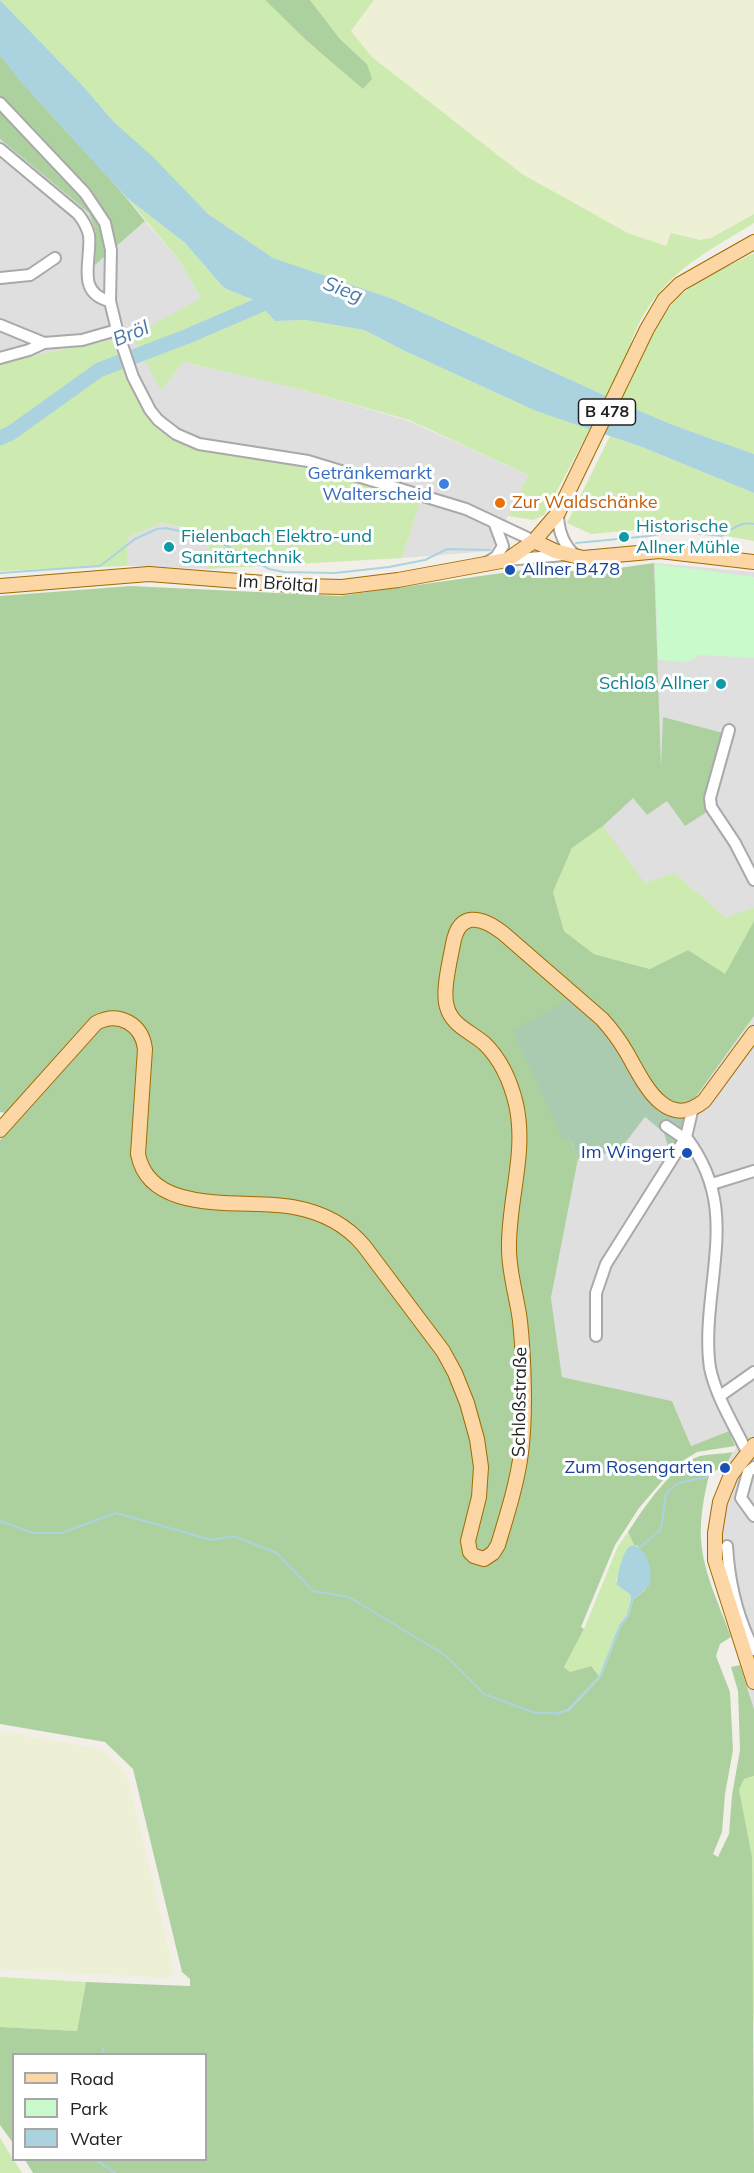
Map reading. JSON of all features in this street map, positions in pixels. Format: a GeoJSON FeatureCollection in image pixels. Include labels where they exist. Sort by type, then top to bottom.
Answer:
{"type":"FeatureCollection","features":[{"type":"Feature","properties":{"kind":"main road","name":"Im Bröltal"},"geometry":{"type":"LineString","coordinates":[[0,585],[148,574],[342,587],[398,580],[507,560],[534,541],[558,513],[647,329],[664,300],[680,284],[754,242]]}},
{"type":"Feature","properties":{"kind":"main road"},"geometry":{"type":"LineString","coordinates":[[534,541],[572,555],[603,557],[660,551],[754,562]]}},
{"type":"Feature","properties":{"kind":"main road","name":"Schloßstraße"},"geometry":{"type":"LineString","coordinates":[[0,1130],[96,1023],[115,1018],[136,1028],[143,1038],[145,1049],[138,1154],[140,1165],[151,1180],[174,1193],[196,1200],[215,1204],[288,1206],[318,1213],[340,1224],[353,1233],[364,1246],[442,1351],[455,1373],[464,1397],[479,1450],[481,1480],[468,1545],[474,1556],[484,1559],[491,1555],[498,1545],[515,1482],[523,1437],[520,1321],[509,1249],[520,1138],[515,1102],[503,1070],[488,1048],[456,1022],[447,1009],[445,1000],[447,983],[454,942],[460,926],[466,921],[476,919],[498,928],[602,1019],[616,1036],[658,1102],[675,1109],[693,1107]]}},
{"type":"Feature","properties":{"kind":"main road"},"geometry":{"type":"LineString","coordinates":[[693,1107],[699,1105],[709,1095],[754,1033]]}},
{"type":"Feature","properties":{"kind":"main road"},"geometry":{"type":"LineString","coordinates":[[751,1448],[730,1475],[720,1503],[715,1533],[715,1560],[749,1646],[754,1682]]}},
{"type":"Feature","properties":{"kind":"street"},"geometry":{"type":"LineString","coordinates":[[0,103],[85,193],[105,223],[111,250],[110,301],[118,334],[134,377],[150,410],[158,420],[176,434],[199,444],[308,461],[466,509],[534,541]]}},
{"type":"Feature","properties":{"kind":"street"},"geometry":{"type":"LineString","coordinates":[[0,149],[78,214],[89,236],[89,283],[93,292],[101,299],[110,301]]}},
{"type":"Feature","properties":{"kind":"street"},"geometry":{"type":"LineString","coordinates":[[0,278],[30,275],[55,258]]}},
{"type":"Feature","properties":{"kind":"street"},"geometry":{"type":"LineString","coordinates":[[0,325],[44,343]]}},
{"type":"Feature","properties":{"kind":"street"},"geometry":{"type":"LineString","coordinates":[[0,358],[44,343],[118,334]]}},
{"type":"Feature","properties":{"kind":"street"},"geometry":{"type":"LineString","coordinates":[[507,560],[572,555],[563,540],[558,513]]}},
{"type":"Feature","properties":{"kind":"street"},"geometry":{"type":"LineString","coordinates":[[483,565],[496,557],[503,546],[494,522]]}},
{"type":"Feature","properties":{"kind":"street"},"geometry":{"type":"LineString","coordinates":[[729,730],[710,798],[711,807],[735,843],[754,880]]}},
{"type":"Feature","properties":{"kind":"street"},"geometry":{"type":"LineString","coordinates":[[596,1336],[596,1293],[606,1264],[686,1138],[693,1107]]}},
{"type":"Feature","properties":{"kind":"street"},"geometry":{"type":"LineString","coordinates":[[666,1126],[686,1138],[703,1162],[712,1184],[717,1211],[708,1348],[711,1369],[720,1396],[751,1448]]}},
{"type":"Feature","properties":{"kind":"street"},"geometry":{"type":"LineString","coordinates":[[712,1184],[754,1171]]}},
{"type":"Feature","properties":{"kind":"street"},"geometry":{"type":"LineString","coordinates":[[720,1396],[754,1372]]}},
{"type":"Feature","properties":{"kind":"street"},"geometry":{"type":"LineString","coordinates":[[754,1467],[748,1472],[741,1498],[754,1516]]}},
{"type":"Feature","properties":{"kind":"street"},"geometry":{"type":"LineString","coordinates":[[727,1546],[729,1574],[749,1646]]}},
{"type":"Feature","properties":{"kind":"shaded area"},"geometry":{"type":"Polygon","coordinates":[[[0,139],[89,213],[96,233],[96,264],[145,221],[179,260],[201,298],[161,391],[183,362],[303,390],[409,421],[528,475],[491,551],[402,558],[420,501],[198,447],[150,417],[127,381],[112,340],[0,362],[0,139]]]}},
{"type":"Feature","properties":{"kind":"shaded area"},"geometry":{"type":"Polygon","coordinates":[[[161,523],[209,532],[208,569],[127,566],[127,538],[161,523]]]}},
{"type":"Feature","properties":{"kind":"shaded area"},"geometry":{"type":"Polygon","coordinates":[[[654,563],[754,572],[754,909],[726,923],[646,887],[600,826],[655,580],[654,563]]]}},
{"type":"Feature","properties":{"kind":"shaded area"},"geometry":{"type":"Polygon","coordinates":[[[754,1016],[754,1709],[708,1554],[727,1463],[736,1448],[729,1431],[691,1446],[672,1401],[562,1377],[551,1298],[578,1159],[619,1151],[645,1117],[664,1133],[671,1156],[687,1109],[754,1016]]]}},
{"type":"Feature","properties":{"kind":"green space"},"geometry":{"type":"Polygon","coordinates":[[[0,0],[265,0],[307,41],[363,88],[367,64],[340,39],[310,0],[374,0],[351,31],[372,57],[522,174],[628,233],[666,246],[671,233],[700,240],[711,238],[754,214],[754,223],[714,247],[666,285],[641,319],[631,342],[647,347],[665,313],[680,296],[706,277],[754,253],[754,454],[628,406],[393,299],[273,259],[208,214],[114,122],[83,86],[0,0]]]}},
{"type":"Feature","properties":{"kind":"green space"},"geometry":{"type":"Polygon","coordinates":[[[265,0],[310,0],[340,39],[367,64],[372,79],[363,89],[307,41],[265,0]]]}},
{"type":"Feature","properties":{"kind":"green space"},"geometry":{"type":"Polygon","coordinates":[[[374,0],[754,0],[754,214],[711,238],[700,240],[671,233],[666,246],[628,233],[521,174],[372,57],[351,31],[374,0]]]}},
{"type":"Feature","properties":{"kind":"green space"},"geometry":{"type":"Polygon","coordinates":[[[0,55],[145,221],[95,265],[96,233],[89,213],[0,139],[0,55]]]}},
{"type":"Feature","properties":{"kind":"green space"},"geometry":{"type":"Polygon","coordinates":[[[127,198],[185,243],[224,288],[256,301],[275,321],[306,320],[364,330],[536,411],[590,429],[544,515],[534,520],[508,516],[528,475],[409,420],[303,390],[183,362],[161,391],[132,336],[201,298],[179,260],[127,198]]]}},
{"type":"Feature","properties":{"kind":"green space"},"geometry":{"type":"Polygon","coordinates":[[[112,340],[127,381],[150,417],[172,435],[318,468],[420,502],[402,558],[208,569],[209,532],[161,523],[127,538],[127,566],[0,571],[0,362],[112,340]]]}},
{"type":"Feature","properties":{"kind":"green space"},"geometry":{"type":"Polygon","coordinates":[[[610,436],[754,493],[754,541],[660,528],[591,534],[567,523],[610,436]]]}},
{"type":"Feature","properties":{"kind":"green space"},"geometry":{"type":"Polygon","coordinates":[[[654,563],[661,767],[663,717],[723,733],[707,812],[685,826],[667,801],[647,815],[633,798],[603,826],[572,848],[553,892],[564,931],[594,954],[650,969],[688,950],[725,974],[754,921],[754,1016],[687,1109],[665,1109],[564,1139],[570,1138],[578,1159],[551,1298],[562,1377],[672,1401],[691,1446],[729,1431],[735,1446],[697,1452],[676,1465],[639,1508],[615,1545],[581,1627],[584,1629],[564,1667],[570,1672],[591,1666],[599,1676],[568,1709],[556,1713],[569,1711],[601,1677],[621,1626],[629,1616],[633,1600],[646,1589],[638,1546],[634,1545],[628,1532],[634,1522],[669,1477],[679,1468],[700,1456],[733,1452],[727,1463],[709,1475],[701,1523],[701,1539],[708,1577],[731,1637],[720,1644],[716,1656],[730,1692],[733,1750],[725,1794],[722,1832],[713,1854],[718,1857],[729,1834],[732,1795],[740,1750],[738,1691],[731,1667],[740,1665],[754,1709],[754,1776],[744,1779],[739,1790],[752,1857],[754,2173],[33,2173],[26,2161],[207,2161],[207,2053],[12,2053],[12,2142],[0,2125],[0,2027],[77,2031],[86,1982],[190,1986],[190,1979],[182,1972],[133,1769],[105,1742],[0,1724],[0,1140],[15,1123],[5,1113],[0,1112],[0,596],[131,586],[340,596],[530,569],[591,572],[654,563]]]}},
{"type":"Feature","properties":{"kind":"green space"},"geometry":{"type":"Polygon","coordinates":[[[655,564],[754,577],[754,658],[700,655],[687,662],[658,660],[655,564]]]}},
{"type":"Feature","properties":{"kind":"green space"},"geometry":{"type":"Polygon","coordinates":[[[603,826],[645,883],[674,873],[726,918],[754,907],[754,921],[725,975],[688,950],[651,969],[594,954],[564,931],[553,892],[572,848],[603,826]]]}},
{"type":"Feature","properties":{"kind":"green space"},"geometry":{"type":"Polygon","coordinates":[[[574,996],[599,1018],[657,1103],[687,1109],[682,1137],[671,1157],[664,1133],[645,1117],[619,1151],[578,1159],[570,1138],[564,1140],[513,1031],[574,996]]]}},
{"type":"Feature","properties":{"kind":"green space"},"geometry":{"type":"Polygon","coordinates":[[[628,1532],[634,1545],[623,1558],[616,1581],[630,1594],[627,1615],[619,1625],[599,1676],[591,1666],[570,1672],[564,1667],[584,1629],[618,1546],[628,1532]]]}},
{"type":"Feature","properties":{"kind":"green space"},"geometry":{"type":"Polygon","coordinates":[[[0,1731],[95,1748],[106,1753],[122,1768],[128,1778],[174,1971],[168,1978],[0,1969],[0,1731]]]}},
{"type":"Feature","properties":{"kind":"green space"},"geometry":{"type":"Polygon","coordinates":[[[754,1776],[754,2028],[739,1790],[744,1779],[754,1776]]]}},
{"type":"Feature","properties":{"kind":"green space"},"geometry":{"type":"Polygon","coordinates":[[[0,1977],[86,1982],[77,2031],[0,2027],[0,1977]]]}},
{"type":"Feature","properties":{"kind":"green space"},"geometry":{"type":"Polygon","coordinates":[[[0,2138],[12,2157],[12,2161],[14,2161],[22,2173],[0,2173],[0,2138]]]}},
{"type":"Feature","properties":{"kind":"water","name":"Sieg"},"geometry":{"type":"Polygon","coordinates":[[[0,0],[83,86],[114,122],[153,157],[208,214],[273,258],[393,299],[628,406],[754,454],[754,493],[642,447],[536,411],[364,330],[306,320],[275,321],[256,301],[224,288],[185,243],[127,198],[20,81],[0,55],[0,0]]]}},
{"type":"Feature","properties":{"kind":"water"},"geometry":{"type":"Polygon","coordinates":[[[634,1545],[643,1552],[649,1562],[651,1575],[649,1586],[633,1600],[629,1616],[621,1626],[601,1677],[569,1711],[556,1716],[556,1713],[568,1709],[599,1676],[619,1625],[627,1615],[630,1594],[617,1585],[617,1582],[624,1554],[629,1547],[634,1545]]]}},
{"type":"Feature","properties":{"kind":"waterway","name":"Bröl"},"geometry":{"type":"LineString","coordinates":[[0,438],[11,433],[99,370],[188,336],[276,298]]}},
{"type":"Feature","properties":{"kind":"waterway"},"geometry":{"type":"LineString","coordinates":[[576,543],[649,536],[675,531],[722,536],[733,528],[754,524]]}},
{"type":"Feature","properties":{"kind":"waterway"},"geometry":{"type":"LineString","coordinates":[[0,573],[100,566],[135,539],[157,529],[166,528],[214,539],[269,569],[284,572],[335,573],[425,560],[447,549],[490,550]]}},
{"type":"Feature","properties":{"kind":"waterway"},"geometry":{"type":"LineString","coordinates":[[638,1549],[661,1529],[666,1494],[678,1483],[708,1477]]}},
{"type":"Feature","properties":{"kind":"waterway"},"geometry":{"type":"LineString","coordinates":[[0,1521],[33,1533],[61,1533],[116,1513],[212,1540],[233,1536],[277,1553],[313,1591],[349,1597],[445,1655],[484,1694],[535,1713],[558,1713]]}},
{"type":"Feature","properties":{"kind":"waterway"},"geometry":{"type":"LineString","coordinates":[[102,2053],[104,2048]]}},
{"type":"Feature","properties":{"kind":"waterway"},"geometry":{"type":"LineString","coordinates":[[97,2161],[115,2173]]}},
{"type":"Feature","properties":{"kind":"place","name":"Getränkemarkt Walterscheid"},"geometry":{"type":"Point","coordinates":[444,484]}},
{"type":"Feature","properties":{"kind":"place","name":"Zur Waldschänke"},"geometry":{"type":"Point","coordinates":[500,503]}},
{"type":"Feature","properties":{"kind":"place","name":"Historische Allner Mühle"},"geometry":{"type":"Point","coordinates":[624,537]}},
{"type":"Feature","properties":{"kind":"place","name":"Fielenbach Elektro-und Sanitärtechnik"},"geometry":{"type":"Point","coordinates":[169,547]}},
{"type":"Feature","properties":{"kind":"place","name":"Allner B478"},"geometry":{"type":"Point","coordinates":[510,570]}},
{"type":"Feature","properties":{"kind":"place","name":"Schloß Allner"},"geometry":{"type":"Point","coordinates":[721,684]}},
{"type":"Feature","properties":{"kind":"place","name":"Im Wingert"},"geometry":{"type":"Point","coordinates":[687,1153]}},
{"type":"Feature","properties":{"kind":"place","name":"Zum Rosengarten"},"geometry":{"type":"Point","coordinates":[725,1468]}}]}
